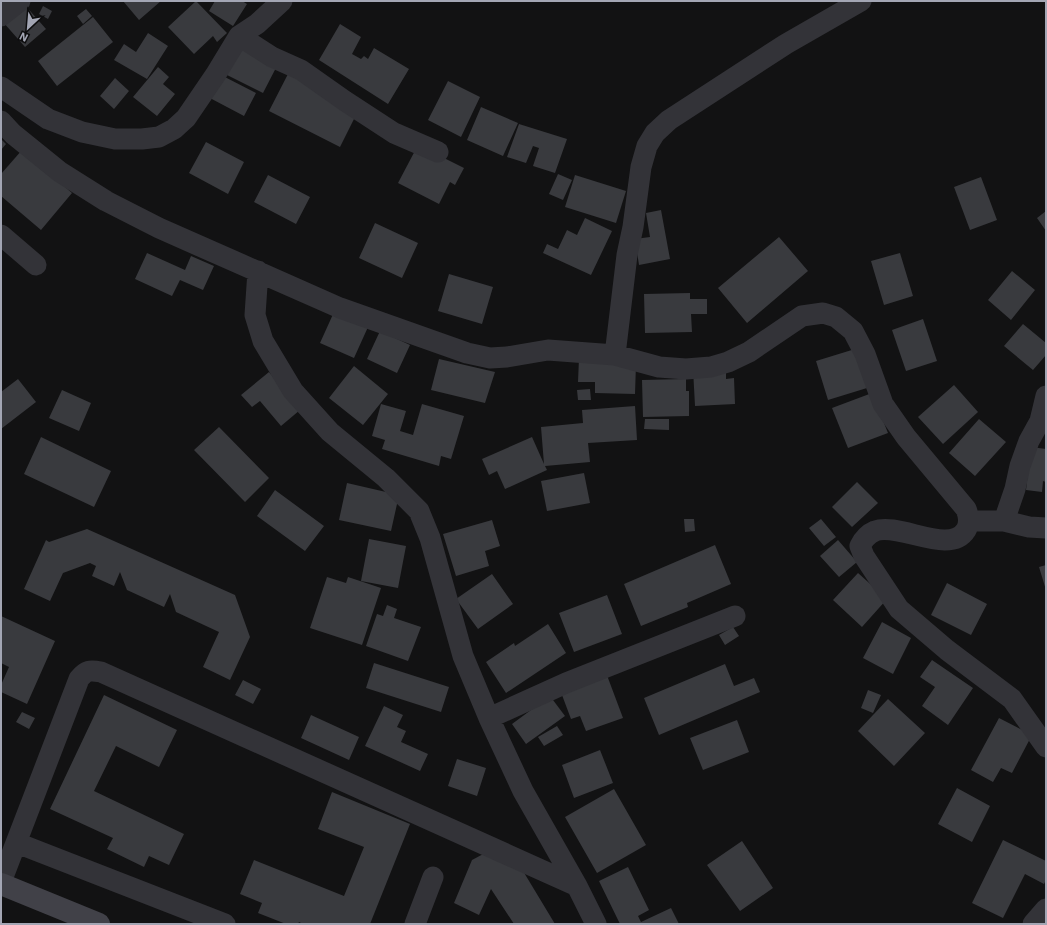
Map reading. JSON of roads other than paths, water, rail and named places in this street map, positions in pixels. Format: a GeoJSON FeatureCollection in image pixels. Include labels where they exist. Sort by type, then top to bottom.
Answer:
{"type":"FeatureCollection","features":[{"type":"Feature","properties":{"kind":"main road"},"geometry":{"type":"LineString","coordinates":[[1,883],[99,924]]}},
{"type":"Feature","properties":{"kind":"street"},"geometry":{"type":"LineString","coordinates":[[1,16],[20,1]]}},
{"type":"Feature","properties":{"kind":"street"},"geometry":{"type":"LineString","coordinates":[[1,87],[48,120],[82,132],[115,139],[142,139],[159,137],[174,129],[186,118],[216,74],[239,36],[257,24],[282,1]]}},
{"type":"Feature","properties":{"kind":"street"},"geometry":{"type":"LineString","coordinates":[[615,355],[626,255],[633,227],[641,167],[647,146],[655,133],[669,120],[786,44],[861,1]]}},
{"type":"Feature","properties":{"kind":"street"},"geometry":{"type":"LineString","coordinates":[[239,36],[272,57],[302,70],[345,102],[394,133],[438,152]]}},
{"type":"Feature","properties":{"kind":"street"},"geometry":{"type":"LineString","coordinates":[[1,121],[13,134],[60,172],[106,201],[159,228],[340,308],[467,353],[490,358],[507,357],[548,350],[615,355],[659,367],[686,369],[710,367],[728,362],[749,352],[802,316],[823,313],[836,317],[853,331],[866,354],[883,404],[906,437],[966,509],[969,521],[964,533],[957,538],[944,541],[890,530],[875,531],[864,539],[860,546],[867,561],[899,609],[947,650],[1012,699],[1046,747]]}},
{"type":"Feature","properties":{"kind":"street"},"geometry":{"type":"LineString","coordinates":[[1,235],[36,265]]}},
{"type":"Feature","properties":{"kind":"street"},"geometry":{"type":"LineString","coordinates":[[258,272],[255,315],[263,341],[294,391],[330,432],[386,478],[419,511],[430,538],[463,656],[489,718],[523,791],[578,886],[596,924]]}},
{"type":"Feature","properties":{"kind":"street"},"geometry":{"type":"LineString","coordinates":[[1004,521],[1015,489],[1020,466],[1029,441],[1040,421],[1046,396]]}},
{"type":"Feature","properties":{"kind":"street"},"geometry":{"type":"LineString","coordinates":[[969,521],[1004,521],[1029,527],[1046,528]]}},
{"type":"Feature","properties":{"kind":"street"},"geometry":{"type":"LineString","coordinates":[[489,718],[566,683],[735,616]]}},
{"type":"Feature","properties":{"kind":"street"},"geometry":{"type":"LineString","coordinates":[[1,883],[79,680],[84,672],[92,670],[101,672],[578,886]]}},
{"type":"Feature","properties":{"kind":"street"},"geometry":{"type":"LineString","coordinates":[[17,843],[193,918],[225,924]]}},
{"type":"Feature","properties":{"kind":"street"},"geometry":{"type":"LineString","coordinates":[[415,924],[433,877]]}},
{"type":"Feature","properties":{"kind":"street"},"geometry":{"type":"LineString","coordinates":[[1033,924],[1046,910]]}}]}
